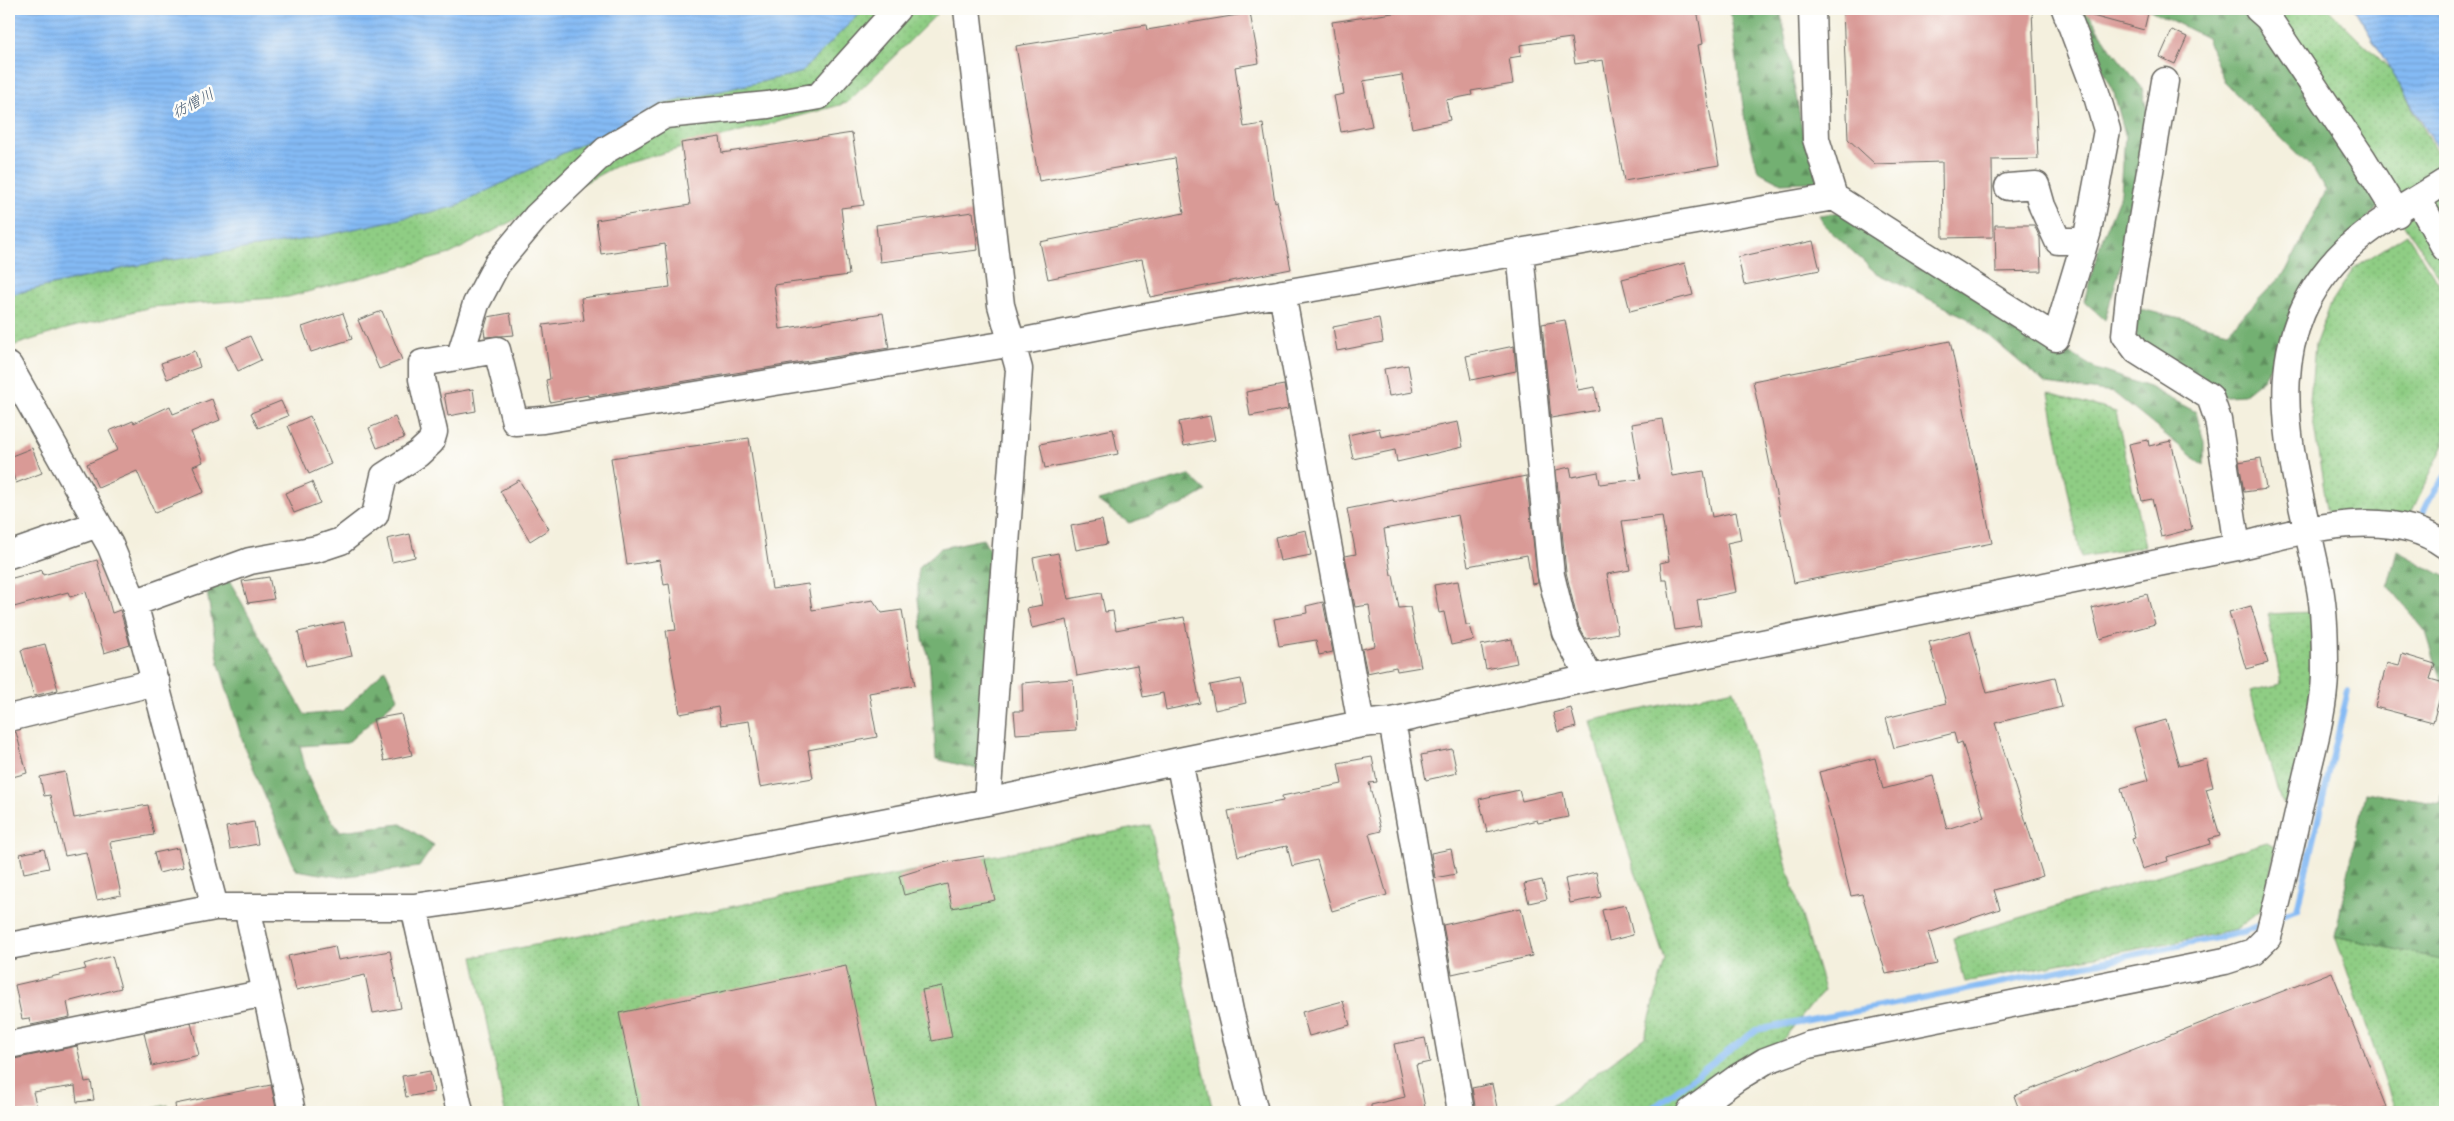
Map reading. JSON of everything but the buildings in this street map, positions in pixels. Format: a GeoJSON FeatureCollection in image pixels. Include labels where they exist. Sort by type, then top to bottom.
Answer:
{"type":"FeatureCollection","features":[{"type":"Feature","properties":{"kind":"street"},"geometry":{"type":"LineString","coordinates":[[460,356],[476,304],[497,264],[536,217],[606,150],[665,115],[768,105],[819,96],[897,9]]}},
{"type":"Feature","properties":{"kind":"street"},"geometry":{"type":"LineString","coordinates":[[967,9],[1001,305],[1014,343],[1020,369],[987,802]]}},
{"type":"Feature","properties":{"kind":"street"},"geometry":{"type":"LineString","coordinates":[[1812,9],[1816,139],[1834,197],[2056,338],[2085,241],[2107,130],[2094,86],[2065,9]]}},
{"type":"Feature","properties":{"kind":"street"},"geometry":{"type":"LineString","coordinates":[[2258,9],[2268,18],[2363,159],[2397,214]]}},
{"type":"Feature","properties":{"kind":"street"},"geometry":{"type":"LineString","coordinates":[[2165,81],[2129,296],[2125,335],[2137,351],[2210,397],[2218,420],[2237,547]]}},
{"type":"Feature","properties":{"kind":"street"},"geometry":{"type":"LineString","coordinates":[[1690,1112],[1737,1078],[1765,1061],[1808,1045],[2225,961],[2253,952],[2268,937],[2320,717],[2325,677],[2324,633],[2319,585],[2289,444],[2285,402],[2287,366],[2292,335],[2302,312],[2329,270],[2347,249],[2367,232],[2445,182]]}},
{"type":"Feature","properties":{"kind":"street"},"geometry":{"type":"LineString","coordinates":[[2008,188],[2036,185],[2042,206],[2058,241],[2085,241]]}},
{"type":"Feature","properties":{"kind":"street"},"geometry":{"type":"LineString","coordinates":[[134,603],[250,561],[317,549],[341,541],[375,515],[384,476],[418,454],[431,442],[434,432],[422,380],[422,363],[497,350],[515,422],[543,420],[1014,343],[1135,319],[1834,197]]}},
{"type":"Feature","properties":{"kind":"street"},"geometry":{"type":"LineString","coordinates":[[2418,199],[2445,248]]}},
{"type":"Feature","properties":{"kind":"street"},"geometry":{"type":"LineString","coordinates":[[1520,252],[1551,575],[1565,632],[1590,678]]}},
{"type":"Feature","properties":{"kind":"street"},"geometry":{"type":"LineString","coordinates":[[1282,293],[1361,724]]}},
{"type":"Feature","properties":{"kind":"street"},"geometry":{"type":"LineString","coordinates":[[9,366],[110,545],[134,603],[215,907]]}},
{"type":"Feature","properties":{"kind":"street"},"geometry":{"type":"LineString","coordinates":[[9,946],[215,907],[414,906],[520,891],[987,802],[1361,724],[1392,721],[1590,678],[2237,547],[2307,529],[2355,523],[2416,529],[2434,537],[2445,545]]}},
{"type":"Feature","properties":{"kind":"street"},"geometry":{"type":"LineString","coordinates":[[9,555],[98,524]]}},
{"type":"Feature","properties":{"kind":"street"},"geometry":{"type":"LineString","coordinates":[[9,718],[156,682]]}},
{"type":"Feature","properties":{"kind":"street"},"geometry":{"type":"LineString","coordinates":[[1392,721],[1461,1112]]}},
{"type":"Feature","properties":{"kind":"street"},"geometry":{"type":"LineString","coordinates":[[1179,761],[1230,1011],[1255,1112]]}},
{"type":"Feature","properties":{"kind":"street"},"geometry":{"type":"LineString","coordinates":[[414,906],[460,1112]]}},
{"type":"Feature","properties":{"kind":"street"},"geometry":{"type":"LineString","coordinates":[[247,907],[292,1112]]}},
{"type":"Feature","properties":{"kind":"street"},"geometry":{"type":"LineString","coordinates":[[9,1045],[266,993]]}},
{"type":"Feature","properties":{"kind":"green space"},"geometry":{"type":"Polygon","coordinates":[[[855,9],[942,9],[847,103],[616,166],[450,254],[288,297],[151,307],[62,330],[9,347],[9,295],[134,266],[855,9]]]}},
{"type":"Feature","properties":{"kind":"green space"},"geometry":{"type":"Polygon","coordinates":[[[1730,9],[1780,9],[1804,139],[1833,181],[1781,183],[1758,171],[1745,121],[1730,9]]]}},
{"type":"Feature","properties":{"kind":"green space"},"geometry":{"type":"Polygon","coordinates":[[[2075,9],[2086,9],[2111,49],[2142,88],[2155,147],[2105,320],[2084,301],[2099,247],[2121,193],[2125,134],[2114,93],[2080,28],[2075,9]]]}},
{"type":"Feature","properties":{"kind":"green space"},"geometry":{"type":"Polygon","coordinates":[[[2148,9],[2249,9],[2383,202],[2354,231],[2263,379],[2243,395],[2210,397],[2137,351],[2133,307],[2228,331],[2286,271],[2326,191],[2314,170],[2224,82],[2207,38],[2148,9]]]}},
{"type":"Feature","properties":{"kind":"green space"},"geometry":{"type":"Polygon","coordinates":[[[2250,9],[2328,9],[2391,70],[2445,167],[2445,286],[2329,109],[2250,9]]]}},
{"type":"Feature","properties":{"kind":"green space"},"geometry":{"type":"Polygon","coordinates":[[[1841,212],[2096,369],[2149,387],[2196,412],[2204,442],[2204,466],[2114,393],[2046,384],[1967,318],[1875,272],[1826,227],[1819,215],[1841,212]]]}},
{"type":"Feature","properties":{"kind":"green space"},"geometry":{"type":"Polygon","coordinates":[[[2407,234],[2445,294],[2445,443],[2409,517],[2328,515],[2310,401],[2315,345],[2331,303],[2354,268],[2407,234]]]}},
{"type":"Feature","properties":{"kind":"green space"},"geometry":{"type":"Polygon","coordinates":[[[2049,393],[2116,412],[2145,546],[2081,557],[2049,393]]]}},
{"type":"Feature","properties":{"kind":"green space"},"geometry":{"type":"Polygon","coordinates":[[[1189,475],[1206,491],[1182,505],[1129,523],[1098,501],[1189,475]]]}},
{"type":"Feature","properties":{"kind":"green space"},"geometry":{"type":"Polygon","coordinates":[[[983,539],[990,550],[997,609],[989,772],[936,759],[929,657],[923,639],[918,599],[918,568],[941,548],[983,539]]]}},
{"type":"Feature","properties":{"kind":"green space"},"geometry":{"type":"Polygon","coordinates":[[[2397,551],[2445,577],[2445,693],[2426,632],[2388,585],[2397,551]]]}},
{"type":"Feature","properties":{"kind":"green space"},"geometry":{"type":"Polygon","coordinates":[[[224,571],[305,715],[343,711],[385,669],[398,698],[347,743],[300,746],[306,771],[314,791],[340,831],[401,824],[434,845],[419,867],[340,877],[296,870],[245,749],[219,664],[207,592],[224,571]]]}},
{"type":"Feature","properties":{"kind":"green space"},"geometry":{"type":"Polygon","coordinates":[[[2312,612],[2313,683],[2288,804],[2281,803],[2250,691],[2281,684],[2268,614],[2312,612]]]}},
{"type":"Feature","properties":{"kind":"green space"},"geometry":{"type":"Polygon","coordinates":[[[1734,689],[1824,990],[1765,1061],[1690,1112],[1544,1112],[1645,1037],[1665,960],[1616,814],[1590,721],[1734,689]]]}},
{"type":"Feature","properties":{"kind":"green space"},"geometry":{"type":"Polygon","coordinates":[[[2445,770],[2445,960],[2335,936],[2365,792],[2441,804],[2445,770]]]}},
{"type":"Feature","properties":{"kind":"green space"},"geometry":{"type":"Polygon","coordinates":[[[1150,825],[1213,1112],[505,1112],[473,957],[1150,825]]]}},
{"type":"Feature","properties":{"kind":"green space"},"geometry":{"type":"Polygon","coordinates":[[[2267,842],[2276,847],[2262,909],[2236,930],[1965,982],[1953,938],[2267,842]]]}},
{"type":"Feature","properties":{"kind":"green space"},"geometry":{"type":"Polygon","coordinates":[[[2335,936],[2445,960],[2445,1112],[2396,1112],[2335,936]]]}},
{"type":"Feature","properties":{"kind":"green space"},"geometry":{"type":"Polygon","coordinates":[[[168,1105],[169,1112],[132,1112],[168,1105]]]}},
{"type":"Feature","properties":{"kind":"water","name":"彷僧川"},"geometry":{"type":"Polygon","coordinates":[[[21,9],[864,9],[800,73],[663,104],[454,207],[313,238],[134,266],[9,295],[9,16],[21,9]]]}},
{"type":"Feature","properties":{"kind":"water"},"geometry":{"type":"Polygon","coordinates":[[[2445,9],[2445,161],[2355,10],[2445,9]]]}},
{"type":"Feature","properties":{"kind":"waterway"},"geometry":{"type":"LineString","coordinates":[[2424,511],[2430,498],[2445,476]]}},
{"type":"Feature","properties":{"kind":"waterway"},"geometry":{"type":"LineString","coordinates":[[2281,916],[2297,909],[2348,691]]}},
{"type":"Feature","properties":{"kind":"waterway"},"geometry":{"type":"LineString","coordinates":[[1648,1112],[1756,1030],[1927,998],[2240,933],[2265,923]]}}]}
